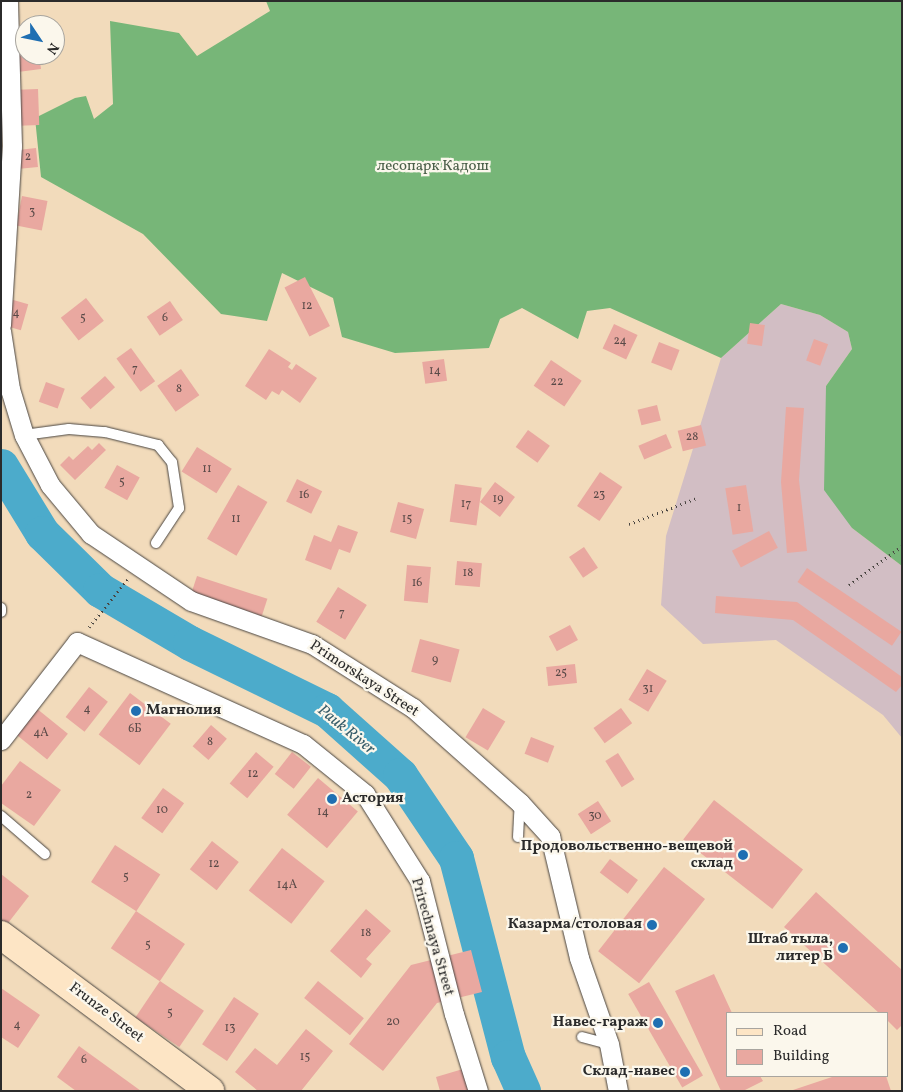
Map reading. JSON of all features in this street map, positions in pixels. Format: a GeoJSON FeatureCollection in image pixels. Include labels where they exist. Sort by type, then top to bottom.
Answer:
{"type":"FeatureCollection","features":[{"type":"Feature","properties":{"kind":"street"},"geometry":{"type":"LineString","coordinates":[[1,325],[12,146],[8,1]]}},
{"type":"Feature","properties":{"kind":"street","name":"Primorskaya Street"},"geometry":{"type":"LineString","coordinates":[[1,331],[10,389],[24,434],[50,485],[91,534],[191,601],[312,644],[413,708],[520,804],[550,836],[579,958],[609,1044],[618,1091]]}},
{"type":"Feature","properties":{"kind":"street"},"geometry":{"type":"LineString","coordinates":[[1,740],[77,642]]}},
{"type":"Feature","properties":{"kind":"street","name":"Prirechnaya Street"},"geometry":{"type":"LineString","coordinates":[[77,642],[303,744],[365,794],[420,881],[454,1014],[478,1091]]}},
{"type":"Feature","properties":{"kind":"street","name":"Frunze Street"},"geometry":{"type":"LineString","coordinates":[[1,935],[210,1091]]}},
{"type":"Feature","properties":{"kind":"lane"},"geometry":{"type":"LineString","coordinates":[[24,434],[69,429],[105,432],[158,445],[172,462],[179,508],[156,543]]}},
{"type":"Feature","properties":{"kind":"lane"},"geometry":{"type":"LineString","coordinates":[[518,837],[520,804]]}},
{"type":"Feature","properties":{"kind":"lane"},"geometry":{"type":"LineString","coordinates":[[1,816],[45,854]]}},
{"type":"Feature","properties":{"kind":"lane"},"geometry":{"type":"LineString","coordinates":[[582,1037],[609,1044]]}},
{"type":"Feature","properties":{"kind":"path"},"geometry":{"type":"LineString","coordinates":[[629,524],[696,498]]}},
{"type":"Feature","properties":{"kind":"path"},"geometry":{"type":"LineString","coordinates":[[849,585],[902,546]]}},
{"type":"Feature","properties":{"kind":"path"},"geometry":{"type":"LineString","coordinates":[[77,642],[138,567]]}},
{"type":"Feature","properties":{"kind":"shaded area"},"geometry":{"type":"Polygon","coordinates":[[[781,304],[820,315],[848,332],[852,349],[826,386],[852,528],[902,566],[902,738],[883,715],[776,640],[703,644],[661,605],[666,536],[721,358],[781,304]]]}},
{"type":"Feature","properties":{"kind":"green space","name":"лесопарк Кадош"},"geometry":{"type":"Polygon","coordinates":[[[266,1],[902,1],[902,566],[852,528],[824,490],[826,386],[852,349],[848,332],[820,315],[781,304],[721,358],[610,308],[587,311],[578,339],[522,308],[500,319],[489,348],[395,353],[342,337],[333,298],[282,273],[267,321],[221,314],[143,234],[41,177],[35,118],[75,98],[86,96],[94,119],[113,104],[110,21],[179,33],[197,56],[270,11],[266,1]]]}},
{"type":"Feature","properties":{"kind":"building"},"geometry":{"type":"Polygon","coordinates":[[[17,65],[40,65],[41,69],[18,72],[17,65]]]}},
{"type":"Feature","properties":{"kind":"building"},"geometry":{"type":"Polygon","coordinates":[[[38,89],[39,125],[19,126],[18,90],[38,89]]]}},
{"type":"Feature","properties":{"kind":"building"},"geometry":{"type":"Polygon","coordinates":[[[36,148],[38,167],[20,169],[18,150],[36,148]]]}},
{"type":"Feature","properties":{"kind":"building"},"geometry":{"type":"Polygon","coordinates":[[[22,196],[48,201],[42,230],[16,225],[22,196]]]}},
{"type":"Feature","properties":{"kind":"building"},"geometry":{"type":"Polygon","coordinates":[[[305,277],[330,326],[309,336],[285,287],[305,277]]]}},
{"type":"Feature","properties":{"kind":"building"},"geometry":{"type":"Polygon","coordinates":[[[86,298],[104,321],[79,341],[61,318],[86,298]]]}},
{"type":"Feature","properties":{"kind":"building"},"geometry":{"type":"Polygon","coordinates":[[[10,299],[28,304],[21,330],[3,325],[10,299]]]}},
{"type":"Feature","properties":{"kind":"building"},"geometry":{"type":"Polygon","coordinates":[[[170,301],[183,320],[160,336],[147,317],[170,301]]]}},
{"type":"Feature","properties":{"kind":"building"},"geometry":{"type":"Polygon","coordinates":[[[750,323],[765,325],[762,346],[747,344],[750,323]]]}},
{"type":"Feature","properties":{"kind":"building"},"geometry":{"type":"Polygon","coordinates":[[[614,324],[638,335],[626,359],[603,348],[614,324]]]}},
{"type":"Feature","properties":{"kind":"building"},"geometry":{"type":"Polygon","coordinates":[[[814,339],[828,344],[820,366],[806,361],[814,339]]]}},
{"type":"Feature","properties":{"kind":"building"},"geometry":{"type":"Polygon","coordinates":[[[659,342],[680,350],[672,370],[651,363],[659,342]]]}},
{"type":"Feature","properties":{"kind":"building"},"geometry":{"type":"Polygon","coordinates":[[[131,348],[155,381],[141,392],[116,359],[131,348]]]}},
{"type":"Feature","properties":{"kind":"building"},"geometry":{"type":"Polygon","coordinates":[[[269,349],[291,363],[288,367],[292,370],[296,364],[317,378],[300,403],[282,390],[279,395],[272,391],[266,400],[245,386],[269,349]]]}},
{"type":"Feature","properties":{"kind":"building"},"geometry":{"type":"Polygon","coordinates":[[[444,359],[447,381],[425,384],[422,362],[444,359]]]}},
{"type":"Feature","properties":{"kind":"building"},"geometry":{"type":"Polygon","coordinates":[[[551,360],[582,381],[564,406],[534,386],[551,360]]]}},
{"type":"Feature","properties":{"kind":"building"},"geometry":{"type":"Polygon","coordinates":[[[181,369],[199,395],[176,412],[157,386],[181,369]]]}},
{"type":"Feature","properties":{"kind":"building"},"geometry":{"type":"Polygon","coordinates":[[[105,376],[115,387],[91,409],[80,398],[105,376]]]}},
{"type":"Feature","properties":{"kind":"building"},"geometry":{"type":"Polygon","coordinates":[[[46,382],[65,389],[58,409],[39,402],[46,382]]]}},
{"type":"Feature","properties":{"kind":"building"},"geometry":{"type":"Polygon","coordinates":[[[657,405],[661,421],[641,425],[638,410],[657,405]]]}},
{"type":"Feature","properties":{"kind":"building"},"geometry":{"type":"Polygon","coordinates":[[[786,407],[804,408],[799,480],[807,551],[787,553],[781,482],[786,407]]]}},
{"type":"Feature","properties":{"kind":"building"},"geometry":{"type":"Polygon","coordinates":[[[701,425],[706,445],[683,451],[678,431],[701,425]]]}},
{"type":"Feature","properties":{"kind":"building"},"geometry":{"type":"Polygon","coordinates":[[[528,430],[550,446],[537,463],[516,447],[528,430]]]}},
{"type":"Feature","properties":{"kind":"building"},"geometry":{"type":"Polygon","coordinates":[[[666,434],[672,448],[644,460],[638,446],[666,434]]]}},
{"type":"Feature","properties":{"kind":"building"},"geometry":{"type":"Polygon","coordinates":[[[99,443],[106,450],[75,480],[60,465],[69,456],[73,460],[88,446],[92,450],[99,443]]]}},
{"type":"Feature","properties":{"kind":"building"},"geometry":{"type":"Polygon","coordinates":[[[197,447],[232,469],[216,493],[182,472],[197,447]]]}},
{"type":"Feature","properties":{"kind":"building"},"geometry":{"type":"Polygon","coordinates":[[[117,465],[140,478],[127,500],[104,488],[117,465]]]}},
{"type":"Feature","properties":{"kind":"building"},"geometry":{"type":"Polygon","coordinates":[[[600,472],[622,487],[599,521],[577,506],[600,472]]]}},
{"type":"Feature","properties":{"kind":"building"},"geometry":{"type":"Polygon","coordinates":[[[297,479],[322,491],[311,514],[286,501],[297,479]]]}},
{"type":"Feature","properties":{"kind":"building"},"geometry":{"type":"Polygon","coordinates":[[[495,482],[515,497],[500,517],[480,502],[495,482]]]}},
{"type":"Feature","properties":{"kind":"building"},"geometry":{"type":"Polygon","coordinates":[[[455,484],[482,488],[476,525],[450,522],[455,484]]]}},
{"type":"Feature","properties":{"kind":"building"},"geometry":{"type":"Polygon","coordinates":[[[238,485],[267,502],[236,556],[207,539],[238,485]]]}},
{"type":"Feature","properties":{"kind":"building"},"geometry":{"type":"Polygon","coordinates":[[[746,485],[753,531],[733,535],[725,488],[746,485]]]}},
{"type":"Feature","properties":{"kind":"building"},"geometry":{"type":"Polygon","coordinates":[[[398,502],[424,509],[416,539],[390,532],[398,502]]]}},
{"type":"Feature","properties":{"kind":"building"},"geometry":{"type":"Polygon","coordinates":[[[338,525],[358,532],[350,553],[339,549],[331,570],[305,560],[314,535],[331,542],[338,525]]]}},
{"type":"Feature","properties":{"kind":"building"},"geometry":{"type":"Polygon","coordinates":[[[769,531],[778,548],[741,567],[732,551],[769,531]]]}},
{"type":"Feature","properties":{"kind":"building"},"geometry":{"type":"Polygon","coordinates":[[[584,547],[598,568],[583,578],[569,557],[584,547]]]}},
{"type":"Feature","properties":{"kind":"building"},"geometry":{"type":"Polygon","coordinates":[[[457,561],[482,563],[480,587],[455,585],[457,561]]]}},
{"type":"Feature","properties":{"kind":"building"},"geometry":{"type":"Polygon","coordinates":[[[407,565],[431,567],[428,603],[404,601],[407,565]]]}},
{"type":"Feature","properties":{"kind":"building"},"geometry":{"type":"Polygon","coordinates":[[[807,568],[902,632],[892,646],[797,582],[807,568]]]}},
{"type":"Feature","properties":{"kind":"building"},"geometry":{"type":"Polygon","coordinates":[[[197,576],[267,599],[262,616],[191,593],[197,576]]]}},
{"type":"Feature","properties":{"kind":"building"},"geometry":{"type":"Polygon","coordinates":[[[338,587],[367,605],[345,640],[316,622],[338,587]]]}},
{"type":"Feature","properties":{"kind":"building"},"geometry":{"type":"Polygon","coordinates":[[[716,596],[797,602],[902,677],[902,685],[896,692],[793,620],[715,613],[716,596]]]}},
{"type":"Feature","properties":{"kind":"building"},"geometry":{"type":"Polygon","coordinates":[[[570,625],[578,640],[557,651],[549,636],[570,625]]]}},
{"type":"Feature","properties":{"kind":"building"},"geometry":{"type":"Polygon","coordinates":[[[420,639],[460,650],[451,682],[411,672],[420,639]]]}},
{"type":"Feature","properties":{"kind":"building"},"geometry":{"type":"Polygon","coordinates":[[[575,664],[577,683],[548,686],[546,667],[575,664]]]}},
{"type":"Feature","properties":{"kind":"building"},"geometry":{"type":"Polygon","coordinates":[[[647,669],[667,681],[648,712],[628,700],[647,669]]]}},
{"type":"Feature","properties":{"kind":"building"},"geometry":{"type":"Polygon","coordinates":[[[89,687],[108,702],[85,732],[66,717],[89,687]]]}},
{"type":"Feature","properties":{"kind":"building","name":"Магнолия"},"geometry":{"type":"Polygon","coordinates":[[[130,693],[171,724],[139,765],[99,735],[130,693]]]}},
{"type":"Feature","properties":{"kind":"building"},"geometry":{"type":"Polygon","coordinates":[[[36,708],[68,734],[47,759],[15,734],[36,708]]]}},
{"type":"Feature","properties":{"kind":"building"},"geometry":{"type":"Polygon","coordinates":[[[483,708],[505,721],[488,751],[465,737],[483,708]]]}},
{"type":"Feature","properties":{"kind":"building"},"geometry":{"type":"Polygon","coordinates":[[[621,708],[632,723],[605,743],[593,728],[621,708]]]}},
{"type":"Feature","properties":{"kind":"building"},"geometry":{"type":"Polygon","coordinates":[[[211,725],[227,739],[208,760],[193,746],[211,725]]]}},
{"type":"Feature","properties":{"kind":"building"},"geometry":{"type":"Polygon","coordinates":[[[531,737],[554,746],[548,763],[525,754],[531,737]]]}},
{"type":"Feature","properties":{"kind":"building"},"geometry":{"type":"Polygon","coordinates":[[[256,752],[274,767],[247,798],[230,783],[256,752]]]}},
{"type":"Feature","properties":{"kind":"building"},"geometry":{"type":"Polygon","coordinates":[[[292,752],[311,767],[294,789],[275,774],[292,752]]]}},
{"type":"Feature","properties":{"kind":"building"},"geometry":{"type":"Polygon","coordinates":[[[618,753],[634,779],[622,787],[605,761],[618,753]]]}},
{"type":"Feature","properties":{"kind":"building"},"geometry":{"type":"Polygon","coordinates":[[[20,761],[61,790],[34,826],[1,803],[1,786],[20,761]]]}},
{"type":"Feature","properties":{"kind":"building","name":"Астория"},"geometry":{"type":"Polygon","coordinates":[[[318,778],[358,811],[327,848],[287,815],[318,778]]]}},
{"type":"Feature","properties":{"kind":"building"},"geometry":{"type":"Polygon","coordinates":[[[163,788],[184,803],[162,833],[141,818],[163,788]]]}},
{"type":"Feature","properties":{"kind":"building","name":"Продовольственно-вещевой склад"},"geometry":{"type":"Polygon","coordinates":[[[714,800],[803,870],[772,909],[683,839],[714,800]]]}},
{"type":"Feature","properties":{"kind":"building"},"geometry":{"type":"Polygon","coordinates":[[[598,801],[611,821],[591,834],[578,814],[598,801]]]}},
{"type":"Feature","properties":{"kind":"building"},"geometry":{"type":"Polygon","coordinates":[[[212,841],[239,862],[217,890],[190,869],[212,841]]]}},
{"type":"Feature","properties":{"kind":"building"},"geometry":{"type":"Polygon","coordinates":[[[115,845],[160,874],[136,911],[91,882],[115,845]]]}},
{"type":"Feature","properties":{"kind":"building"},"geometry":{"type":"Polygon","coordinates":[[[282,848],[325,881],[291,924],[249,891],[282,848]]]}},
{"type":"Feature","properties":{"kind":"building"},"geometry":{"type":"Polygon","coordinates":[[[610,859],[638,880],[628,894],[600,873],[610,859]]]}},
{"type":"Feature","properties":{"kind":"building","name":"Казарма/столовая"},"geometry":{"type":"Polygon","coordinates":[[[664,867],[705,899],[639,983],[598,951],[664,867]]]}},
{"type":"Feature","properties":{"kind":"building"},"geometry":{"type":"Polygon","coordinates":[[[1,874],[29,896],[5,927],[1,925],[1,874]]]}},
{"type":"Feature","properties":{"kind":"building","name":"Штаб тыла, литер Б"},"geometry":{"type":"Polygon","coordinates":[[[816,892],[902,970],[902,1025],[897,1030],[888,1021],[888,1012],[878,1012],[784,927],[816,892]]]}},
{"type":"Feature","properties":{"kind":"building"},"geometry":{"type":"Polygon","coordinates":[[[366,909],[391,931],[366,959],[372,964],[361,978],[330,951],[366,909]]]}},
{"type":"Feature","properties":{"kind":"building"},"geometry":{"type":"Polygon","coordinates":[[[136,911],[185,944],[160,981],[111,948],[136,911]]]}},
{"type":"Feature","properties":{"kind":"building"},"geometry":{"type":"Polygon","coordinates":[[[471,950],[482,992],[437,1003],[383,1071],[349,1044],[411,965],[471,950]]]}},
{"type":"Feature","properties":{"kind":"building"},"geometry":{"type":"Polygon","coordinates":[[[714,974],[732,1012],[726,1012],[726,1077],[761,1077],[763,1081],[743,1091],[721,1091],[675,991],[714,974]]]}},
{"type":"Feature","properties":{"kind":"building"},"geometry":{"type":"Polygon","coordinates":[[[160,981],[204,1011],[179,1047],[135,1017],[160,981]]]}},
{"type":"Feature","properties":{"kind":"building"},"geometry":{"type":"Polygon","coordinates":[[[318,981],[364,1018],[350,1035],[304,998],[318,981]]]}},
{"type":"Feature","properties":{"kind":"building","name":"Навес-гараж"},"geometry":{"type":"Polygon","coordinates":[[[649,982],[703,1076],[682,1088],[628,994],[649,982]]]}},
{"type":"Feature","properties":{"kind":"building"},"geometry":{"type":"Polygon","coordinates":[[[1,988],[40,1015],[18,1048],[1,1037],[1,988]]]}},
{"type":"Feature","properties":{"kind":"building"},"geometry":{"type":"Polygon","coordinates":[[[234,997],[259,1014],[227,1061],[202,1044],[234,997]]]}},
{"type":"Feature","properties":{"kind":"building"},"geometry":{"type":"Polygon","coordinates":[[[306,1029],[333,1051],[301,1091],[258,1091],[235,1072],[255,1048],[277,1065],[306,1029]]]}},
{"type":"Feature","properties":{"kind":"building"},"geometry":{"type":"Polygon","coordinates":[[[79,1046],[141,1091],[76,1091],[57,1077],[79,1046]]]}},
{"type":"Feature","properties":{"kind":"building"},"geometry":{"type":"Polygon","coordinates":[[[463,1069],[469,1091],[440,1091],[436,1077],[463,1069]]]}},
{"type":"Feature","properties":{"kind":"building"},"geometry":{"type":"Polygon","coordinates":[[[832,1077],[886,1077],[891,1091],[790,1091],[832,1077]]]}},
{"type":"Feature","properties":{"kind":"waterway","name":"Pauk River"},"geometry":{"type":"LineString","coordinates":[[1,466],[42,533],[100,590],[190,643],[327,710],[400,775],[456,858],[508,1057],[523,1091]]}},
{"type":"Feature","properties":{"kind":"place","name":"Магнолия"},"geometry":{"type":"Point","coordinates":[136,711]}},
{"type":"Feature","properties":{"kind":"place","name":"Астория"},"geometry":{"type":"Point","coordinates":[332,799]}},
{"type":"Feature","properties":{"kind":"place","name":"Продовольственно-вещевой склад"},"geometry":{"type":"Point","coordinates":[743,855]}},
{"type":"Feature","properties":{"kind":"place","name":"Казарма/столовая"},"geometry":{"type":"Point","coordinates":[652,925]}},
{"type":"Feature","properties":{"kind":"place","name":"Штаб тыла, литер Б"},"geometry":{"type":"Point","coordinates":[843,948]}},
{"type":"Feature","properties":{"kind":"place","name":"Навес-гараж"},"geometry":{"type":"Point","coordinates":[658,1023]}},
{"type":"Feature","properties":{"kind":"place","name":"Склад-навес"},"geometry":{"type":"Point","coordinates":[685,1072]}}]}
